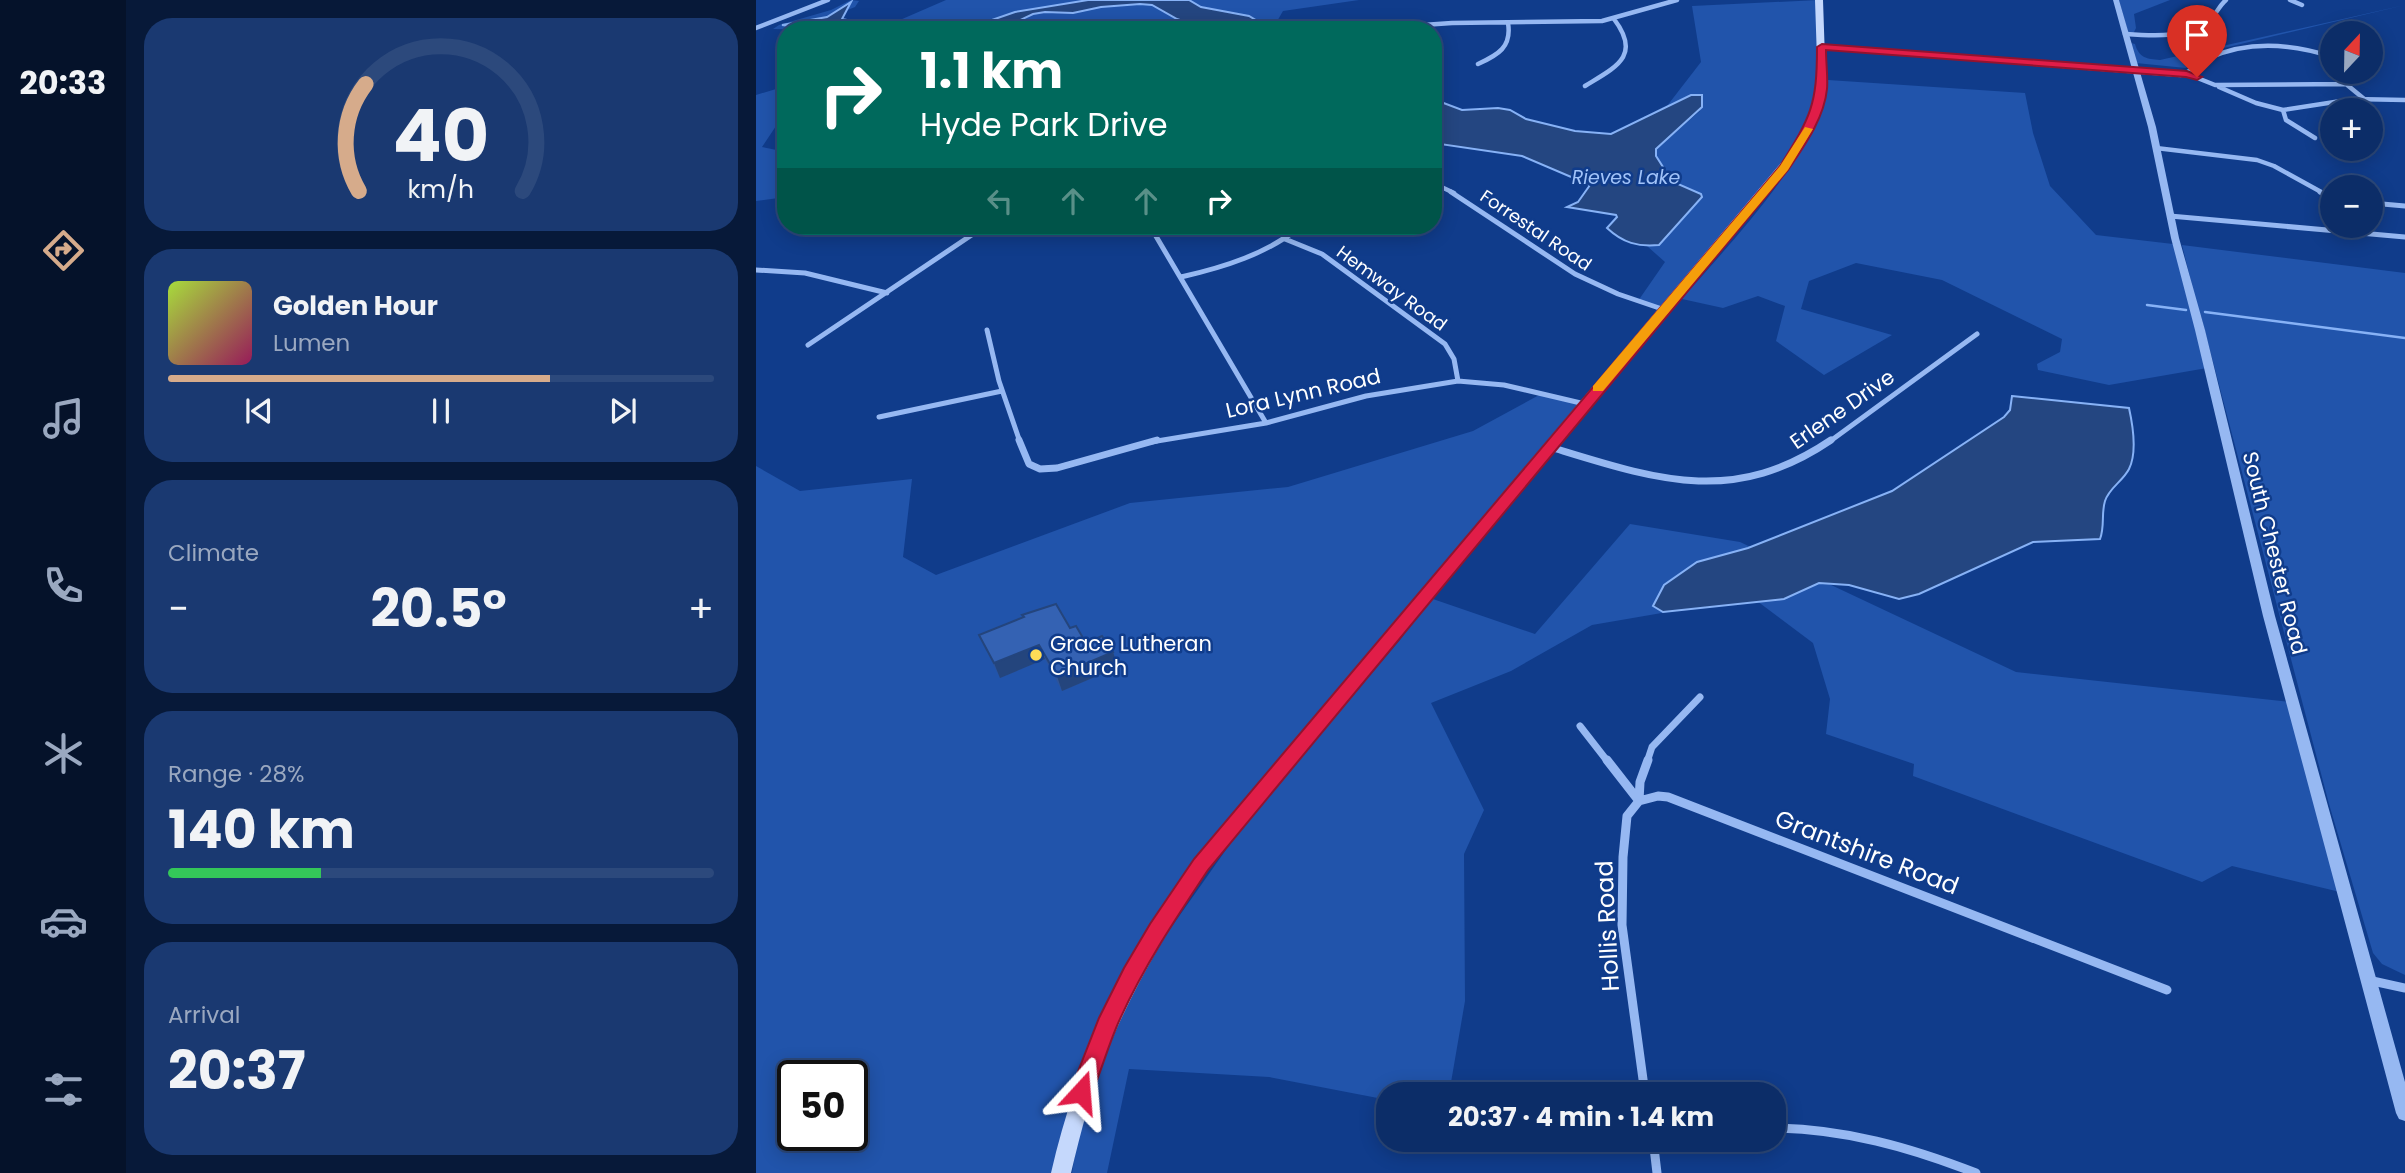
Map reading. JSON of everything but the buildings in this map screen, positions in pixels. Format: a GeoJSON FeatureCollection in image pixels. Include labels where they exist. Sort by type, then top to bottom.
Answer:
{"type":"FeatureCollection","features":[{"type":"Feature","properties":{"kind":"main road"},"geometry":{"type":"LineString","coordinates":[[1061,1173],[1069,1131],[1087,1073],[1110,1018],[1157,930],[1201,864],[1795,152],[1818,106],[1822,82],[1819,0]]}},
{"type":"Feature","properties":{"kind":"street"},"geometry":{"type":"LineString","coordinates":[[756,28],[828,0]]}},
{"type":"Feature","properties":{"kind":"street"},"geometry":{"type":"LineString","coordinates":[[1442,26],[1614,19],[1653,4],[1677,0]]}},
{"type":"Feature","properties":{"kind":"street","name":"South Chester Road"},"geometry":{"type":"LineString","coordinates":[[2116,0],[2156,148],[2170,216],[2269,616],[2405,1113]]}},
{"type":"Feature","properties":{"kind":"street"},"geometry":{"type":"LineString","coordinates":[[2125,34],[2162,35],[2190,30],[2212,19],[2226,0]]}},
{"type":"Feature","properties":{"kind":"street"},"geometry":{"type":"LineString","coordinates":[[2290,0],[2302,5]]}},
{"type":"Feature","properties":{"kind":"street"},"geometry":{"type":"LineString","coordinates":[[1585,86],[1621,61],[1628,51],[1628,38],[1614,19]]}},
{"type":"Feature","properties":{"kind":"street"},"geometry":{"type":"LineString","coordinates":[[1478,64],[1499,54],[1508,46],[1508,23]]}},
{"type":"Feature","properties":{"kind":"street"},"geometry":{"type":"LineString","coordinates":[[2187,74],[2204,61],[2254,45],[2303,46],[2320,52]]}},
{"type":"Feature","properties":{"kind":"street"},"geometry":{"type":"LineString","coordinates":[[1822,47],[2187,74],[2256,103],[2283,110],[2320,105]]}},
{"type":"Feature","properties":{"kind":"street"},"geometry":{"type":"LineString","coordinates":[[2215,85],[2346,84],[2362,98]]}},
{"type":"Feature","properties":{"kind":"street"},"geometry":{"type":"LineString","coordinates":[[2383,99],[2405,100]]}},
{"type":"Feature","properties":{"kind":"street"},"geometry":{"type":"LineString","coordinates":[[2283,110],[2286,120],[2315,138]]}},
{"type":"Feature","properties":{"kind":"street"},"geometry":{"type":"LineString","coordinates":[[2156,148],[2256,160],[2277,167],[2320,190]]}},
{"type":"Feature","properties":{"kind":"street","name":"Forrestal Road"},"geometry":{"type":"LineString","coordinates":[[1442,188],[1488,213],[1548,258],[1590,283],[1665,310]]}},
{"type":"Feature","properties":{"kind":"street"},"geometry":{"type":"LineString","coordinates":[[2383,204],[2405,206]]}},
{"type":"Feature","properties":{"kind":"street"},"geometry":{"type":"LineString","coordinates":[[2170,216],[2405,237]]}},
{"type":"Feature","properties":{"kind":"street"},"geometry":{"type":"LineString","coordinates":[[808,345],[971,235]]}},
{"type":"Feature","properties":{"kind":"street"},"geometry":{"type":"LineString","coordinates":[[1155,235],[1266,423]]}},
{"type":"Feature","properties":{"kind":"street"},"geometry":{"type":"LineString","coordinates":[[1181,277],[1230,264],[1290,235]]}},
{"type":"Feature","properties":{"kind":"street","name":"Hemway Road"},"geometry":{"type":"LineString","coordinates":[[1285,239],[1311,248],[1330,259],[1445,344],[1454,359],[1458,381]]}},
{"type":"Feature","properties":{"kind":"street"},"geometry":{"type":"LineString","coordinates":[[756,270],[775,269],[817,276],[887,293]]}},
{"type":"Feature","properties":{"kind":"street"},"geometry":{"type":"LineString","coordinates":[[879,417],[1002,391],[987,330]]}},
{"type":"Feature","properties":{"kind":"street","name":"Erlene Drive"},"geometry":{"type":"LineString","coordinates":[[1550,447],[1629,471],[1672,480],[1716,481],[1767,474],[1820,450],[1976,334]]}},
{"type":"Feature","properties":{"kind":"street","name":"Lora Lynn Road"},"geometry":{"type":"LineString","coordinates":[[1002,391],[1010,419],[1032,466],[1040,469],[1057,468],[1164,438],[1266,423],[1390,390],[1458,381],[1504,385],[1585,404]]}},
{"type":"Feature","properties":{"kind":"street","name":"Hollis Road"},"geometry":{"type":"LineString","coordinates":[[1643,1082],[1622,925],[1623,857],[1627,816],[1639,801],[1642,773],[1652,747],[1700,697]]}},
{"type":"Feature","properties":{"kind":"street"},"geometry":{"type":"LineString","coordinates":[[1580,726],[1639,801]]}},
{"type":"Feature","properties":{"kind":"street","name":"Grantshire Road"},"geometry":{"type":"LineString","coordinates":[[1639,801],[1658,796],[1668,797],[2167,990]]}},
{"type":"Feature","properties":{"kind":"street"},"geometry":{"type":"LineString","coordinates":[[2367,980],[2405,988]]}},
{"type":"Feature","properties":{"kind":"street"},"geometry":{"type":"LineString","coordinates":[[1786,1129],[1839,1131],[1872,1136],[1976,1173]]}},
{"type":"Feature","properties":{"kind":"street"},"geometry":{"type":"LineString","coordinates":[[1654,1152],[1657,1173]]}},
{"type":"Feature","properties":{"kind":"shaded area"},"geometry":{"type":"Polygon","coordinates":[[[851,0],[859,1],[855,7],[835,15],[829,21],[793,21],[831,10],[851,0]]]}},
{"type":"Feature","properties":{"kind":"shaded area"},"geometry":{"type":"Polygon","coordinates":[[[946,0],[1122,0],[1099,7],[1152,5],[1184,21],[898,21],[946,0]]]}},
{"type":"Feature","properties":{"kind":"shaded area"},"geometry":{"type":"Polygon","coordinates":[[[1189,0],[1359,0],[1283,11],[1277,21],[1256,21],[1249,17],[1201,7],[1189,0]]]}},
{"type":"Feature","properties":{"kind":"shaded area"},"geometry":{"type":"Polygon","coordinates":[[[1819,0],[1818,106],[1795,152],[1665,310],[1638,301],[1665,262],[1647,246],[1659,245],[1702,197],[1701,194],[1671,181],[1662,172],[1663,167],[1656,156],[1656,149],[1700,111],[1691,95],[1667,106],[1701,62],[1692,6],[1819,0]]]}},
{"type":"Feature","properties":{"kind":"shaded area"},"geometry":{"type":"Polygon","coordinates":[[[2119,0],[2170,0],[2134,14],[2136,28],[2132,36],[2129,36],[2119,0]]]}},
{"type":"Feature","properties":{"kind":"shaded area"},"geometry":{"type":"Polygon","coordinates":[[[2405,5],[2338,21],[2334,21],[2405,5]]]}},
{"type":"Feature","properties":{"kind":"shaded area"},"geometry":{"type":"Polygon","coordinates":[[[2320,24],[2203,53],[2186,68],[2136,63],[2131,43],[2135,44],[2144,57],[2160,60],[2320,24]]]}},
{"type":"Feature","properties":{"kind":"shaded area"},"geometry":{"type":"Polygon","coordinates":[[[1828,80],[2025,93],[2033,133],[2050,186],[2096,235],[2173,244],[2192,285],[2182,245],[2405,273],[2405,975],[2382,964],[2373,953],[2329,804],[2201,316],[2207,368],[2109,385],[2038,370],[2037,364],[2060,352],[2062,339],[1942,280],[1856,263],[1809,281],[1801,309],[1892,335],[1824,375],[1776,341],[1785,306],[1758,296],[1723,308],[1682,299],[1770,196],[1791,166],[1822,107],[1828,80]]]}},
{"type":"Feature","properties":{"kind":"shaded area"},"geometry":{"type":"Polygon","coordinates":[[[777,89],[777,124],[762,147],[777,150],[777,198],[756,201],[756,95],[777,89]]]}},
{"type":"Feature","properties":{"kind":"shaded area"},"geometry":{"type":"Polygon","coordinates":[[[1541,394],[1585,404],[1230,826],[1131,975],[1061,1173],[756,1173],[756,466],[800,491],[912,479],[903,557],[936,575],[1130,503],[1288,487],[1473,431],[1541,394]]]}},
{"type":"Feature","properties":{"kind":"shaded area"},"geometry":{"type":"Polygon","coordinates":[[[1630,524],[1740,542],[2016,672],[2291,702],[2340,892],[2232,866],[2202,882],[1913,776],[1914,764],[1826,734],[1830,699],[1813,643],[1757,601],[1685,609],[1592,625],[1511,671],[1431,703],[1484,810],[1464,854],[1465,1001],[1451,1082],[1376,1082],[1376,1098],[1269,1077],[1129,1069],[1107,1173],[1072,1173],[1079,1128],[1112,1034],[1144,966],[1242,827],[1400,640],[1430,598],[1535,634],[1630,524]]]}},
{"type":"Feature","properties":{"kind":"water"},"geometry":{"type":"Polygon","coordinates":[[[1088,0],[1189,0],[1201,7],[1249,16],[1257,21],[1183,21],[1152,5],[1140,4],[1101,7],[1073,13],[1045,12],[1018,21],[989,21],[1015,12],[1088,0]]]}},
{"type":"Feature","properties":{"kind":"water"},"geometry":{"type":"Polygon","coordinates":[[[851,2],[842,19],[852,21],[804,21],[827,17],[851,2]]]}},
{"type":"Feature","properties":{"kind":"water","name":"Rieves Lake"},"geometry":{"type":"Polygon","coordinates":[[[1691,95],[1702,95],[1702,107],[1656,149],[1656,156],[1663,167],[1662,172],[1671,181],[1701,194],[1702,197],[1659,245],[1631,243],[1613,233],[1607,228],[1616,215],[1567,207],[1578,202],[1590,185],[1522,156],[1442,144],[1442,102],[1462,110],[1510,110],[1526,119],[1575,131],[1611,134],[1691,95]]]}},
{"type":"Feature","properties":{"kind":"water"},"geometry":{"type":"Polygon","coordinates":[[[2012,396],[2129,408],[2134,439],[2133,455],[2126,473],[2105,501],[2100,539],[2033,542],[1919,594],[1899,599],[1849,585],[1819,583],[1784,599],[1663,612],[1653,606],[1664,585],[1697,562],[1748,548],[1892,491],[2004,417],[2010,410],[2012,396]]]}},
{"type":"Feature","properties":{"kind":"waterway"},"geometry":{"type":"LineString","coordinates":[[2147,305],[2186,310]]}},
{"type":"Feature","properties":{"kind":"waterway"},"geometry":{"type":"LineString","coordinates":[[2205,312],[2405,338]]}},
{"type":"Feature","properties":{"kind":"slow traffic"},"geometry":{"type":"LineString","coordinates":[[1598,389],[1784,167],[1808,129]]}},
{"type":"Feature","properties":{"kind":"place","name":"Grace Lutheran Church"},"geometry":{"type":"Point","coordinates":[1036,655]}},
{"type":"Feature","properties":{"kind":"route"},"geometry":{"type":"LineString","coordinates":[[1081,1092],[1110,1018],[1131,975],[1201,864],[1795,152],[1818,106],[1822,89],[1822,47],[2187,74],[2197,77]]}}]}
